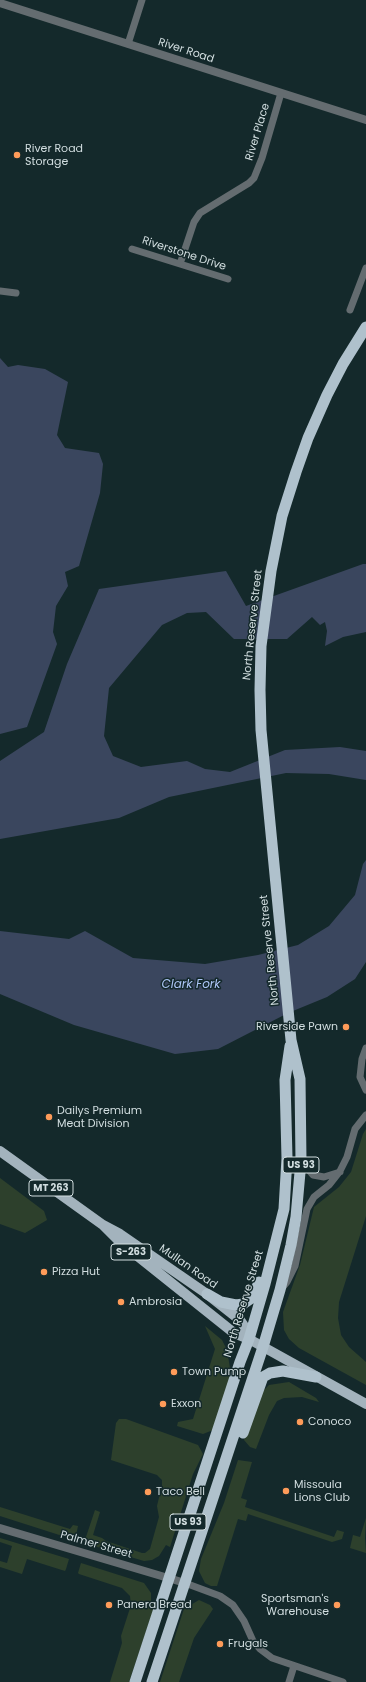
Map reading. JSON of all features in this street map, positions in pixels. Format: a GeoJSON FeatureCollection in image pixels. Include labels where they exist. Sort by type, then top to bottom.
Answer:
{"type":"FeatureCollection","features":[{"type":"Feature","properties":{"kind":"highway","name":"North Reserve Street"},"geometry":{"type":"LineString","coordinates":[[152,1682],[263,1347],[292,1245],[301,1161],[300,1080],[291,1040],[261,730],[261,646],[271,571],[282,516],[308,438],[343,364],[366,327]]}},
{"type":"Feature","properties":{"kind":"highway","name":"North Reserve Street"},"geometry":{"type":"LineString","coordinates":[[135,1682],[240,1362],[249,1339],[284,1209],[287,1158],[285,1080],[291,1040]]}},
{"type":"Feature","properties":{"kind":"highway"},"geometry":{"type":"LineString","coordinates":[[207,1294],[221,1302],[236,1305],[243,1304],[253,1297],[261,1278],[274,1227],[284,1209]]}},
{"type":"Feature","properties":{"kind":"highway"},"geometry":{"type":"LineString","coordinates":[[196,1548],[215,1514],[263,1377],[283,1371],[316,1377]]}},
{"type":"Feature","properties":{"kind":"main road","name":"Mullan Road"},"geometry":{"type":"LineString","coordinates":[[0,1151],[103,1225],[120,1234],[207,1294],[240,1320],[246,1329],[249,1339]]}},
{"type":"Feature","properties":{"kind":"main road","name":"Mullan Road"},"geometry":{"type":"LineString","coordinates":[[103,1225],[120,1242],[161,1276],[234,1333],[249,1339],[366,1404]]}},
{"type":"Feature","properties":{"kind":"street"},"geometry":{"type":"LineString","coordinates":[[128,44],[142,0]]}},
{"type":"Feature","properties":{"kind":"street","name":"River Road"},"geometry":{"type":"LineString","coordinates":[[0,3],[366,120]]}},
{"type":"Feature","properties":{"kind":"street","name":"River Place"},"geometry":{"type":"LineString","coordinates":[[180,264],[194,222],[200,213],[249,183],[254,178],[262,158],[282,93]]}},
{"type":"Feature","properties":{"kind":"street","name":"Riverstone Drive"},"geometry":{"type":"LineString","coordinates":[[132,249],[228,279]]}},
{"type":"Feature","properties":{"kind":"street"},"geometry":{"type":"LineString","coordinates":[[350,310],[366,268]]}},
{"type":"Feature","properties":{"kind":"street"},"geometry":{"type":"LineString","coordinates":[[0,291],[16,293]]}},
{"type":"Feature","properties":{"kind":"street"},"geometry":{"type":"LineString","coordinates":[[366,1048],[362,1059],[360,1077],[366,1090]]}},
{"type":"Feature","properties":{"kind":"street"},"geometry":{"type":"LineString","coordinates":[[280,1290],[287,1282],[295,1266],[307,1209],[311,1201],[329,1185],[340,1172],[347,1157],[355,1129],[366,1115]]}},
{"type":"Feature","properties":{"kind":"street","name":"US 93"},"geometry":{"type":"LineString","coordinates":[[301,1161],[313,1175],[324,1177],[340,1172]]}},
{"type":"Feature","properties":{"kind":"street","name":"Palmer Street"},"geometry":{"type":"LineString","coordinates":[[0,1528],[186,1583]]}},
{"type":"Feature","properties":{"kind":"street"},"geometry":{"type":"LineString","coordinates":[[186,1583],[220,1596],[233,1605],[244,1621],[252,1641],[272,1658],[343,1682]]}},
{"type":"Feature","properties":{"kind":"street"},"geometry":{"type":"LineString","coordinates":[[289,1682],[294,1666]]}},
{"type":"Feature","properties":{"kind":"green space"},"geometry":{"type":"Polygon","coordinates":[[[366,1129],[366,1216],[339,1302],[338,1318],[341,1335],[349,1347],[366,1362],[366,1385],[299,1348],[289,1339],[284,1330],[283,1312],[300,1265],[314,1207],[339,1187],[351,1172],[366,1129]]]}},
{"type":"Feature","properties":{"kind":"green space"},"geometry":{"type":"Polygon","coordinates":[[[0,1178],[44,1211],[47,1220],[25,1233],[0,1224],[0,1178]]]}},
{"type":"Feature","properties":{"kind":"green space"},"geometry":{"type":"Polygon","coordinates":[[[205,1326],[222,1340],[227,1350],[231,1374],[213,1430],[203,1434],[177,1426],[178,1422],[193,1419],[215,1349],[205,1326]]]}},
{"type":"Feature","properties":{"kind":"green space"},"geometry":{"type":"Polygon","coordinates":[[[289,1382],[316,1398],[319,1402],[302,1397],[284,1398],[277,1401],[269,1415],[256,1449],[250,1447],[244,1440],[261,1393],[269,1385],[289,1382]]]}},
{"type":"Feature","properties":{"kind":"green space"},"geometry":{"type":"Polygon","coordinates":[[[119,1419],[126,1419],[198,1445],[203,1454],[193,1474],[170,1547],[166,1545],[159,1556],[152,1560],[144,1561],[84,1543],[95,1510],[100,1512],[93,1535],[142,1553],[145,1553],[150,1549],[159,1517],[157,1506],[162,1480],[157,1475],[111,1460],[116,1423],[119,1419]]]}},
{"type":"Feature","properties":{"kind":"green space"},"geometry":{"type":"Polygon","coordinates":[[[238,1460],[252,1462],[241,1498],[247,1500],[245,1507],[334,1537],[337,1530],[344,1532],[342,1539],[332,1542],[248,1514],[246,1521],[238,1519],[217,1586],[211,1586],[205,1583],[199,1571],[201,1559],[224,1503],[238,1460]]]}},
{"type":"Feature","properties":{"kind":"green space"},"geometry":{"type":"Polygon","coordinates":[[[0,1507],[70,1529],[73,1525],[78,1526],[75,1540],[0,1516],[0,1507]]]}},
{"type":"Feature","properties":{"kind":"green space"},"geometry":{"type":"Polygon","coordinates":[[[366,1518],[366,1553],[350,1548],[353,1535],[360,1537],[366,1518]]]}},
{"type":"Feature","properties":{"kind":"green space"},"geometry":{"type":"Polygon","coordinates":[[[0,1538],[69,1559],[66,1569],[65,1571],[27,1559],[22,1574],[0,1567],[0,1561],[7,1563],[12,1546],[0,1542],[0,1538]]]}},
{"type":"Feature","properties":{"kind":"green space"},"geometry":{"type":"Polygon","coordinates":[[[81,1563],[144,1583],[151,1593],[151,1603],[155,1605],[129,1682],[110,1682],[122,1643],[121,1636],[131,1605],[130,1596],[122,1588],[79,1574],[81,1563]]]}},
{"type":"Feature","properties":{"kind":"green space"},"geometry":{"type":"Polygon","coordinates":[[[199,1600],[210,1605],[213,1609],[194,1638],[179,1682],[160,1682],[184,1609],[199,1600]]]}},
{"type":"Feature","properties":{"kind":"water"},"geometry":{"type":"Polygon","coordinates":[[[0,358],[8,367],[18,365],[45,369],[68,382],[57,435],[65,448],[99,453],[103,464],[100,493],[79,566],[65,572],[68,586],[56,606],[53,632],[57,644],[27,727],[0,734],[0,358]]]}},
{"type":"Feature","properties":{"kind":"water"},"geometry":{"type":"Polygon","coordinates":[[[366,564],[366,632],[343,637],[325,646],[327,631],[325,622],[320,625],[312,617],[287,639],[234,639],[206,612],[187,613],[162,625],[109,688],[104,736],[113,756],[141,767],[187,761],[205,769],[230,772],[285,750],[340,747],[366,751],[366,780],[329,774],[286,773],[169,797],[119,818],[0,839],[0,761],[44,732],[67,664],[99,589],[226,571],[246,606],[366,564]]]}},
{"type":"Feature","properties":{"kind":"water","name":"Clark Fork"},"geometry":{"type":"Polygon","coordinates":[[[366,860],[366,962],[355,979],[327,997],[288,1013],[218,1049],[175,1054],[74,1025],[0,994],[0,931],[69,939],[85,931],[133,958],[205,964],[258,955],[298,945],[329,926],[355,895],[363,864],[366,860]]]}},
{"type":"Feature","properties":{"kind":"place","name":"River Road Storage"},"geometry":{"type":"Point","coordinates":[17,155]}},
{"type":"Feature","properties":{"kind":"place","name":"Riverside Pawn"},"geometry":{"type":"Point","coordinates":[346,1027]}},
{"type":"Feature","properties":{"kind":"place","name":"Dailys Premium Meat Division"},"geometry":{"type":"Point","coordinates":[49,1117]}},
{"type":"Feature","properties":{"kind":"place","name":"Pizza Hut"},"geometry":{"type":"Point","coordinates":[44,1272]}},
{"type":"Feature","properties":{"kind":"place","name":"Ambrosia"},"geometry":{"type":"Point","coordinates":[121,1302]}},
{"type":"Feature","properties":{"kind":"place","name":"Town Pump"},"geometry":{"type":"Point","coordinates":[174,1372]}},
{"type":"Feature","properties":{"kind":"place","name":"Exxon"},"geometry":{"type":"Point","coordinates":[163,1404]}},
{"type":"Feature","properties":{"kind":"place","name":"Conoco"},"geometry":{"type":"Point","coordinates":[300,1422]}},
{"type":"Feature","properties":{"kind":"place","name":"Missoula Lions Club"},"geometry":{"type":"Point","coordinates":[286,1491]}},
{"type":"Feature","properties":{"kind":"place","name":"Taco Bell"},"geometry":{"type":"Point","coordinates":[148,1492]}},
{"type":"Feature","properties":{"kind":"place","name":"Panera Bread"},"geometry":{"type":"Point","coordinates":[109,1605]}},
{"type":"Feature","properties":{"kind":"place","name":"Sportsman's Warehouse"},"geometry":{"type":"Point","coordinates":[337,1605]}},
{"type":"Feature","properties":{"kind":"place","name":"Frugals"},"geometry":{"type":"Point","coordinates":[220,1644]}}]}
